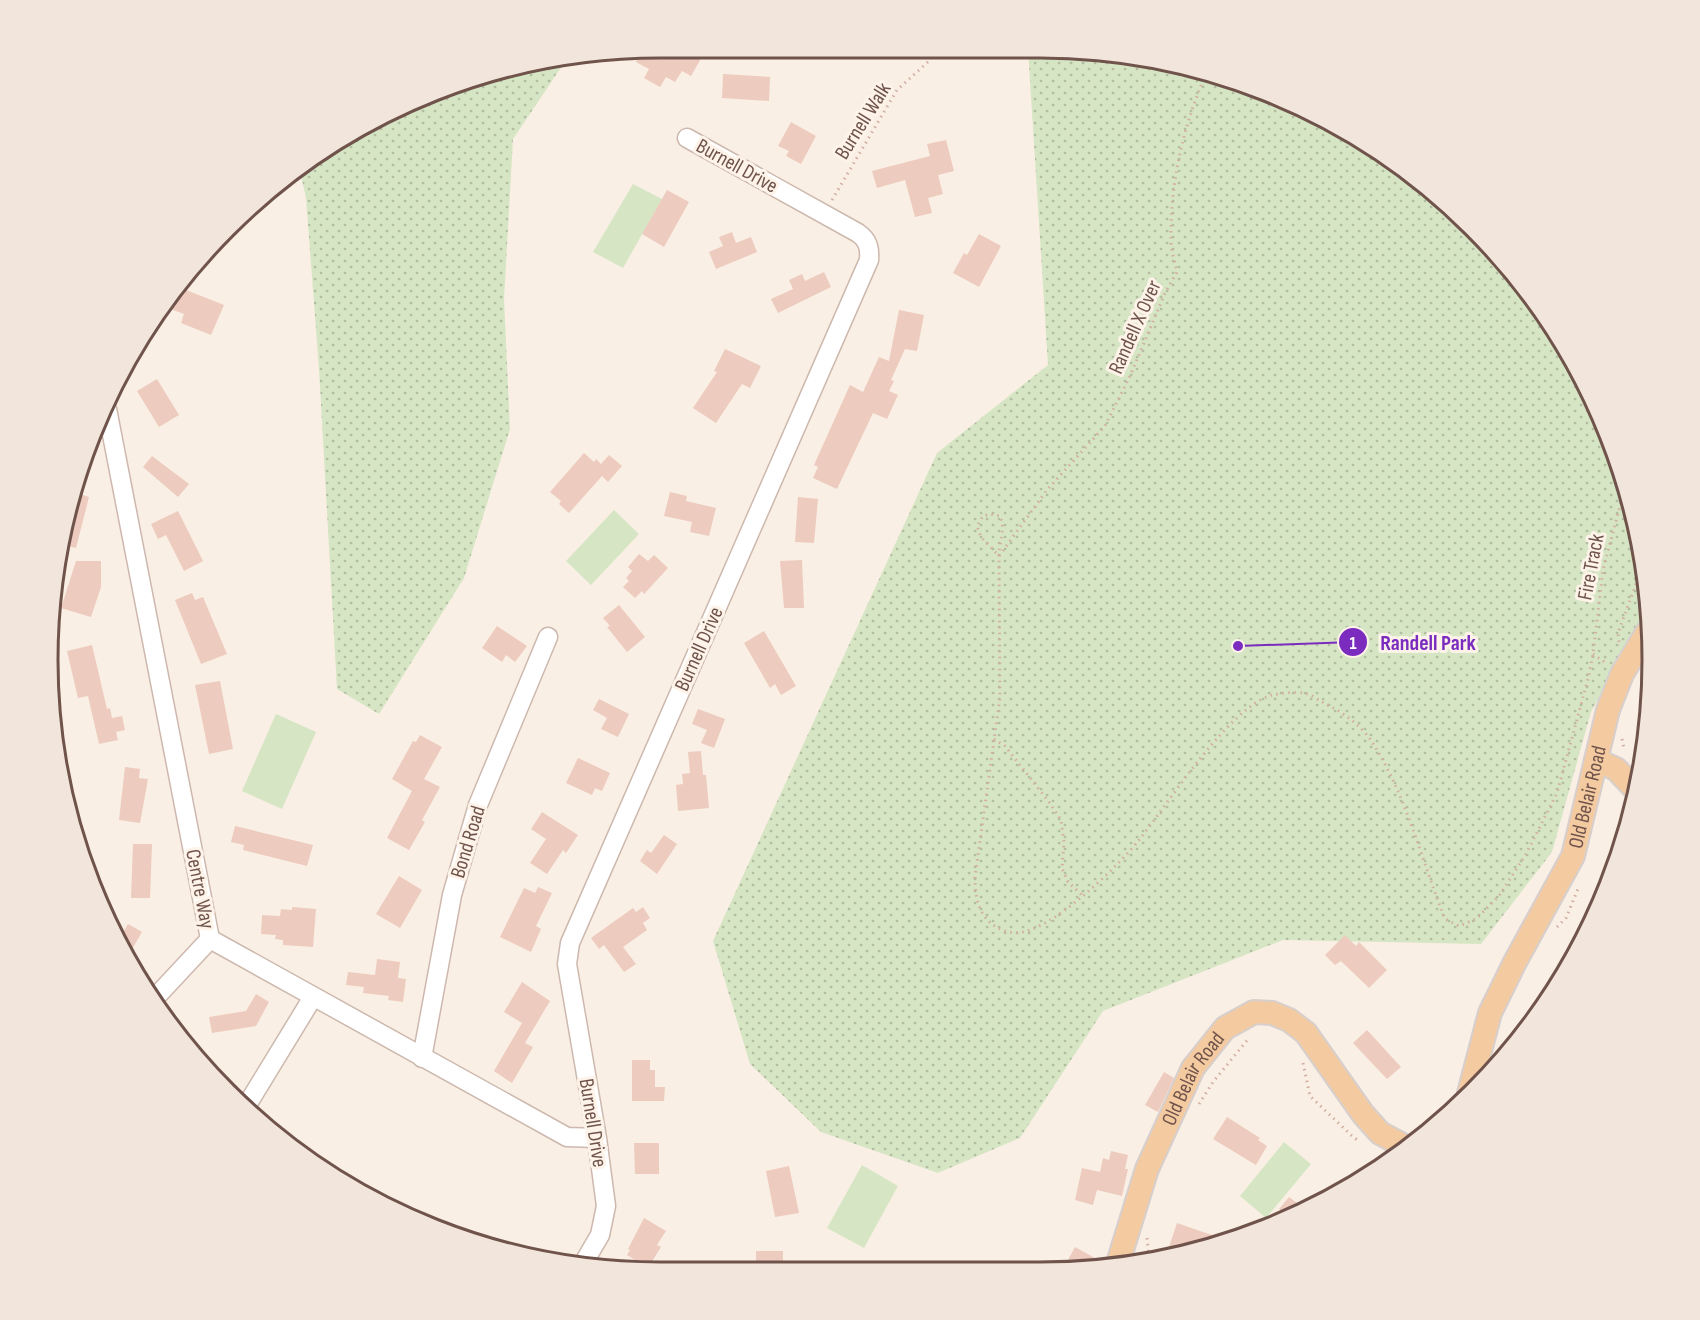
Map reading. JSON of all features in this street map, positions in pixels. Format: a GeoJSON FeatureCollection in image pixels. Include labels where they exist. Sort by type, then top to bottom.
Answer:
{"type":"FeatureCollection","features":[{"type":"Feature","properties":{"kind":"main road","name":"Old Belair Road"},"geometry":{"type":"LineString","coordinates":[[1473,1076],[1490,1013],[1573,856],[1608,710],[1622,674],[1641,642]]}},
{"type":"Feature","properties":{"kind":"main road"},"geometry":{"type":"LineString","coordinates":[[1596,760],[1616,769],[1629,782]]}},
{"type":"Feature","properties":{"kind":"main road","name":"Old Belair Road"},"geometry":{"type":"LineString","coordinates":[[1120,1256],[1147,1169],[1193,1068],[1225,1028],[1254,1012],[1272,1013],[1289,1020],[1306,1033],[1362,1114],[1380,1133],[1398,1143]]}},
{"type":"Feature","properties":{"kind":"street","name":"Burnell Drive"},"geometry":{"type":"LineString","coordinates":[[587,1257],[600,1235],[606,1206],[597,1138],[567,964],[570,943],[869,260],[870,251],[866,239],[687,138]]}},
{"type":"Feature","properties":{"kind":"street","name":"Centre Way"},"geometry":{"type":"LineString","coordinates":[[109,419],[210,939],[567,1137],[597,1138]]}},
{"type":"Feature","properties":{"kind":"street","name":"Bond Road"},"geometry":{"type":"LineString","coordinates":[[422,1058],[452,895],[478,804],[549,637]]}},
{"type":"Feature","properties":{"kind":"street"},"geometry":{"type":"LineString","coordinates":[[159,993],[210,939]]}},
{"type":"Feature","properties":{"kind":"street"},"geometry":{"type":"LineString","coordinates":[[251,1100],[313,997]]}},
{"type":"Feature","properties":{"kind":"path","name":"Burnell Walk"},"geometry":{"type":"LineString","coordinates":[[825,215],[897,90],[930,58]]}},
{"type":"Feature","properties":{"kind":"path","name":"Randell X Over"},"geometry":{"type":"LineString","coordinates":[[999,556],[1047,490],[1105,426],[1131,374],[1165,293],[1177,272],[1171,243],[1179,155],[1196,96],[1203,81]]}},
{"type":"Feature","properties":{"kind":"path","name":"Fire Track"},"geometry":{"type":"LineString","coordinates":[[999,556],[981,537],[977,526],[983,516],[990,514],[1000,516],[1003,523],[999,556],[1000,697],[975,877],[975,896],[981,914],[994,927],[1011,933],[1034,930],[1062,912],[1111,870],[1137,843],[1218,737],[1245,710],[1272,696],[1305,693],[1341,711],[1368,737],[1385,765],[1413,826],[1445,919],[1459,926],[1476,919],[1499,896],[1527,854],[1557,793],[1575,732],[1593,654],[1603,570],[1621,503]]}},
{"type":"Feature","properties":{"kind":"path"},"geometry":{"type":"LineString","coordinates":[[1619,643],[1618,633],[1636,583]]}},
{"type":"Feature","properties":{"kind":"path"},"geometry":{"type":"LineString","coordinates":[[994,739],[1005,746],[1061,820],[1064,842],[1062,868],[1068,882],[1082,895]]}},
{"type":"Feature","properties":{"kind":"path"},"geometry":{"type":"LineString","coordinates":[[1194,1112],[1213,1082],[1250,1037]]}},
{"type":"Feature","properties":{"kind":"path"},"geometry":{"type":"LineString","coordinates":[[1302,1059],[1310,1096],[1361,1142]]}},
{"type":"Feature","properties":{"kind":"path"},"geometry":{"type":"LineString","coordinates":[[1146,1234],[1148,1251]]}},
{"type":"Feature","properties":{"kind":"green space"},"geometry":{"type":"Polygon","coordinates":[[[1029,58],[1079,60],[1157,70],[1233,90],[1270,104],[1341,139],[1406,183],[1437,208],[1492,263],[1540,326],[1579,394],[1610,467],[1630,543],[1640,623],[1591,712],[1552,852],[1481,944],[1283,940],[1103,1011],[1020,1138],[938,1173],[821,1132],[750,1064],[713,941],[937,453],[1048,365],[1029,58]]]}},
{"type":"Feature","properties":{"kind":"green space"},"geometry":{"type":"Polygon","coordinates":[[[561,67],[513,139],[504,299],[510,429],[464,578],[379,714],[337,689],[319,369],[306,198],[301,178],[359,139],[394,121],[467,90],[504,79],[561,67]]]}},
{"type":"Feature","properties":{"kind":"green space"},"geometry":{"type":"Polygon","coordinates":[[[633,184],[662,199],[623,268],[593,252],[633,184]]]}},
{"type":"Feature","properties":{"kind":"green space"},"geometry":{"type":"Polygon","coordinates":[[[614,510],[639,534],[591,585],[566,561],[614,510]]]}},
{"type":"Feature","properties":{"kind":"green space"},"geometry":{"type":"Polygon","coordinates":[[[276,714],[316,732],[282,809],[242,791],[276,714]]]}},
{"type":"Feature","properties":{"kind":"green space"},"geometry":{"type":"Polygon","coordinates":[[[1284,1142],[1311,1164],[1267,1217],[1240,1196],[1284,1142]]]}},
{"type":"Feature","properties":{"kind":"green space"},"geometry":{"type":"Polygon","coordinates":[[[862,1165],[898,1186],[864,1248],[827,1228],[862,1165]]]}},
{"type":"Feature","properties":{"kind":"building"},"geometry":{"type":"Polygon","coordinates":[[[701,58],[691,76],[682,71],[675,82],[666,77],[660,87],[644,78],[649,69],[636,62],[637,59],[701,58]]]}},
{"type":"Feature","properties":{"kind":"building"},"geometry":{"type":"Polygon","coordinates":[[[723,74],[770,77],[769,101],[722,98],[723,74]]]}},
{"type":"Feature","properties":{"kind":"building"},"geometry":{"type":"Polygon","coordinates":[[[791,122],[816,136],[801,164],[786,156],[789,151],[778,146],[791,122]]]}},
{"type":"Feature","properties":{"kind":"building"},"geometry":{"type":"Polygon","coordinates":[[[946,140],[954,171],[938,175],[943,194],[928,198],[932,213],[915,217],[905,180],[877,188],[872,171],[930,156],[927,144],[946,140]]]}},
{"type":"Feature","properties":{"kind":"building"},"geometry":{"type":"Polygon","coordinates":[[[667,190],[689,202],[664,247],[642,234],[667,190]]]}},
{"type":"Feature","properties":{"kind":"building"},"geometry":{"type":"Polygon","coordinates":[[[732,232],[736,243],[751,237],[757,252],[716,269],[709,252],[723,246],[719,237],[732,232]]]}},
{"type":"Feature","properties":{"kind":"building"},"geometry":{"type":"Polygon","coordinates":[[[979,234],[1001,246],[979,287],[953,273],[964,253],[967,255],[979,234]]]}},
{"type":"Feature","properties":{"kind":"building"},"geometry":{"type":"Polygon","coordinates":[[[824,272],[831,287],[778,313],[771,299],[793,289],[789,280],[802,274],[805,281],[824,272]]]}},
{"type":"Feature","properties":{"kind":"building"},"geometry":{"type":"Polygon","coordinates":[[[186,290],[224,305],[211,335],[181,323],[184,314],[172,309],[186,290]]]}},
{"type":"Feature","properties":{"kind":"building"},"geometry":{"type":"Polygon","coordinates":[[[899,310],[924,315],[917,351],[905,349],[891,380],[894,381],[889,391],[898,395],[887,419],[873,413],[837,489],[813,478],[818,467],[814,465],[850,385],[863,392],[879,357],[889,361],[899,310]]]}},
{"type":"Feature","properties":{"kind":"building"},"geometry":{"type":"Polygon","coordinates":[[[725,349],[761,366],[750,388],[742,384],[716,423],[693,408],[717,372],[714,371],[725,349]]]}},
{"type":"Feature","properties":{"kind":"building"},"geometry":{"type":"Polygon","coordinates":[[[157,379],[179,415],[159,427],[137,391],[157,379]]]}},
{"type":"Feature","properties":{"kind":"building"},"geometry":{"type":"Polygon","coordinates":[[[584,453],[594,462],[596,459],[601,464],[609,455],[622,466],[608,482],[602,476],[569,513],[559,504],[561,501],[550,492],[584,453]]]}},
{"type":"Feature","properties":{"kind":"building"},"geometry":{"type":"Polygon","coordinates":[[[152,456],[189,484],[178,497],[143,467],[152,456]]]}},
{"type":"Feature","properties":{"kind":"building"},"geometry":{"type":"Polygon","coordinates":[[[670,492],[687,496],[686,501],[716,508],[709,536],[690,532],[692,522],[664,516],[670,492]]]}},
{"type":"Feature","properties":{"kind":"building"},"geometry":{"type":"Polygon","coordinates":[[[82,495],[89,497],[76,548],[69,546],[82,495]]]}},
{"type":"Feature","properties":{"kind":"building"},"geometry":{"type":"Polygon","coordinates":[[[798,497],[818,499],[814,543],[795,542],[798,497]]]}},
{"type":"Feature","properties":{"kind":"building"},"geometry":{"type":"Polygon","coordinates":[[[178,511],[203,561],[184,571],[166,535],[158,539],[151,524],[178,511]]]}},
{"type":"Feature","properties":{"kind":"building"},"geometry":{"type":"Polygon","coordinates":[[[639,554],[648,561],[654,555],[668,568],[644,594],[642,591],[635,598],[623,587],[629,581],[626,578],[632,571],[628,567],[639,554]]]}},
{"type":"Feature","properties":{"kind":"building"},"geometry":{"type":"Polygon","coordinates":[[[802,560],[804,608],[784,608],[780,561],[802,560]]]}},
{"type":"Feature","properties":{"kind":"building"},"geometry":{"type":"Polygon","coordinates":[[[76,561],[101,561],[101,587],[91,617],[61,607],[76,561]]]}},
{"type":"Feature","properties":{"kind":"building"},"geometry":{"type":"Polygon","coordinates":[[[192,593],[195,600],[203,597],[227,654],[201,664],[175,600],[192,593]]]}},
{"type":"Feature","properties":{"kind":"building"},"geometry":{"type":"Polygon","coordinates":[[[619,605],[645,637],[627,652],[607,627],[610,626],[603,618],[619,605]]]}},
{"type":"Feature","properties":{"kind":"building"},"geometry":{"type":"Polygon","coordinates":[[[497,626],[527,646],[515,662],[506,655],[502,662],[482,648],[497,626]]]}},
{"type":"Feature","properties":{"kind":"building"},"geometry":{"type":"Polygon","coordinates":[[[764,631],[796,686],[781,695],[775,684],[770,688],[744,643],[764,631]]]}},
{"type":"Feature","properties":{"kind":"building"},"geometry":{"type":"Polygon","coordinates":[[[92,645],[107,709],[110,708],[112,718],[122,716],[125,730],[116,732],[118,740],[99,744],[88,696],[78,698],[67,651],[92,645]]]}},
{"type":"Feature","properties":{"kind":"building"},"geometry":{"type":"Polygon","coordinates":[[[220,681],[233,749],[209,754],[195,685],[220,681]]]}},
{"type":"Feature","properties":{"kind":"building"},"geometry":{"type":"Polygon","coordinates":[[[599,699],[629,714],[618,737],[601,729],[607,718],[593,710],[599,699]]]}},
{"type":"Feature","properties":{"kind":"building"},"geometry":{"type":"Polygon","coordinates":[[[698,709],[725,719],[714,748],[701,743],[707,730],[692,724],[698,709]]]}},
{"type":"Feature","properties":{"kind":"building"},"geometry":{"type":"Polygon","coordinates":[[[420,735],[442,747],[424,779],[440,787],[422,820],[425,822],[409,850],[387,838],[412,791],[392,779],[413,741],[416,742],[420,735]]]}},
{"type":"Feature","properties":{"kind":"building"},"geometry":{"type":"Polygon","coordinates":[[[701,751],[709,808],[678,811],[676,785],[683,784],[682,774],[690,773],[688,752],[701,751]]]}},
{"type":"Feature","properties":{"kind":"building"},"geometry":{"type":"Polygon","coordinates":[[[578,758],[610,773],[602,791],[595,788],[592,795],[566,783],[578,758]]]}},
{"type":"Feature","properties":{"kind":"building"},"geometry":{"type":"Polygon","coordinates":[[[125,767],[140,769],[139,778],[148,779],[140,823],[119,820],[125,767]]]}},
{"type":"Feature","properties":{"kind":"building"},"geometry":{"type":"Polygon","coordinates":[[[542,812],[578,835],[566,853],[563,850],[547,874],[530,863],[546,839],[531,829],[542,812]]]}},
{"type":"Feature","properties":{"kind":"building"},"geometry":{"type":"Polygon","coordinates":[[[235,826],[313,845],[307,866],[243,850],[244,845],[231,842],[235,826]]]}},
{"type":"Feature","properties":{"kind":"building"},"geometry":{"type":"Polygon","coordinates":[[[664,835],[677,844],[657,874],[640,861],[647,850],[651,853],[664,835]]]}},
{"type":"Feature","properties":{"kind":"building"},"geometry":{"type":"Polygon","coordinates":[[[133,844],[152,844],[150,898],[131,898],[133,844]]]}},
{"type":"Feature","properties":{"kind":"building"},"geometry":{"type":"Polygon","coordinates":[[[399,876],[422,890],[400,928],[376,914],[399,876]]]}},
{"type":"Feature","properties":{"kind":"building"},"geometry":{"type":"Polygon","coordinates":[[[538,887],[552,893],[536,926],[541,929],[531,952],[500,937],[524,888],[535,893],[538,887]]]}},
{"type":"Feature","properties":{"kind":"building"},"geometry":{"type":"Polygon","coordinates":[[[292,907],[316,909],[313,947],[283,945],[283,940],[275,939],[276,935],[261,934],[262,915],[280,916],[281,909],[292,910],[292,907]]]}},
{"type":"Feature","properties":{"kind":"building"},"geometry":{"type":"Polygon","coordinates":[[[643,907],[650,918],[643,923],[647,930],[623,947],[636,964],[624,972],[604,945],[599,949],[591,938],[633,908],[636,912],[643,907]]]}},
{"type":"Feature","properties":{"kind":"building"},"geometry":{"type":"Polygon","coordinates":[[[128,924],[142,932],[133,948],[123,931],[128,924]]]}},
{"type":"Feature","properties":{"kind":"building"},"geometry":{"type":"Polygon","coordinates":[[[1345,935],[1356,946],[1359,942],[1387,970],[1369,988],[1341,961],[1335,965],[1325,955],[1345,935]]]}},
{"type":"Feature","properties":{"kind":"building"},"geometry":{"type":"Polygon","coordinates":[[[377,959],[400,962],[398,978],[406,979],[403,1002],[388,1000],[389,996],[363,993],[364,987],[346,985],[348,972],[375,975],[377,959]]]}},
{"type":"Feature","properties":{"kind":"building"},"geometry":{"type":"Polygon","coordinates":[[[522,982],[550,1001],[525,1043],[533,1047],[512,1083],[494,1071],[522,1023],[504,1012],[522,982]]]}},
{"type":"Feature","properties":{"kind":"building"},"geometry":{"type":"Polygon","coordinates":[[[256,994],[269,1002],[256,1026],[212,1033],[209,1017],[246,1011],[256,994]]]}},
{"type":"Feature","properties":{"kind":"building"},"geometry":{"type":"Polygon","coordinates":[[[1367,1030],[1401,1067],[1387,1079],[1353,1043],[1367,1030]]]}},
{"type":"Feature","properties":{"kind":"building"},"geometry":{"type":"Polygon","coordinates":[[[632,1060],[650,1060],[650,1070],[655,1070],[655,1087],[665,1087],[664,1101],[632,1101],[632,1060]]]}},
{"type":"Feature","properties":{"kind":"building"},"geometry":{"type":"Polygon","coordinates":[[[1164,1072],[1174,1078],[1158,1112],[1145,1105],[1164,1072]]]}},
{"type":"Feature","properties":{"kind":"building"},"geometry":{"type":"Polygon","coordinates":[[[1227,1117],[1260,1138],[1258,1140],[1267,1146],[1256,1165],[1213,1139],[1227,1117]]]}},
{"type":"Feature","properties":{"kind":"building"},"geometry":{"type":"Polygon","coordinates":[[[634,1143],[659,1143],[659,1174],[635,1174],[634,1143]]]}},
{"type":"Feature","properties":{"kind":"building"},"geometry":{"type":"Polygon","coordinates":[[[1111,1151],[1128,1155],[1125,1169],[1128,1169],[1122,1196],[1097,1190],[1093,1205],[1075,1200],[1082,1168],[1100,1172],[1103,1158],[1109,1160],[1111,1151]]]}},
{"type":"Feature","properties":{"kind":"building"},"geometry":{"type":"Polygon","coordinates":[[[789,1166],[799,1213],[775,1217],[766,1171],[789,1166]]]}},
{"type":"Feature","properties":{"kind":"building"},"geometry":{"type":"Polygon","coordinates":[[[1289,1197],[1297,1203],[1281,1211],[1279,1209],[1289,1197]]]}},
{"type":"Feature","properties":{"kind":"building"},"geometry":{"type":"Polygon","coordinates":[[[644,1218],[666,1231],[657,1245],[661,1247],[652,1262],[636,1261],[627,1255],[630,1250],[628,1249],[644,1218]]]}},
{"type":"Feature","properties":{"kind":"building"},"geometry":{"type":"Polygon","coordinates":[[[1177,1223],[1214,1236],[1196,1241],[1169,1247],[1177,1223]]]}},
{"type":"Feature","properties":{"kind":"building"},"geometry":{"type":"Polygon","coordinates":[[[1075,1247],[1095,1258],[1079,1260],[1068,1261],[1075,1247]]]}},
{"type":"Feature","properties":{"kind":"building"},"geometry":{"type":"Polygon","coordinates":[[[756,1251],[783,1251],[783,1262],[756,1262],[756,1251]]]}},
{"type":"Feature","properties":{"kind":"place","name":"Randell Park"},"geometry":{"type":"Point","coordinates":[1238,646]}}]}
